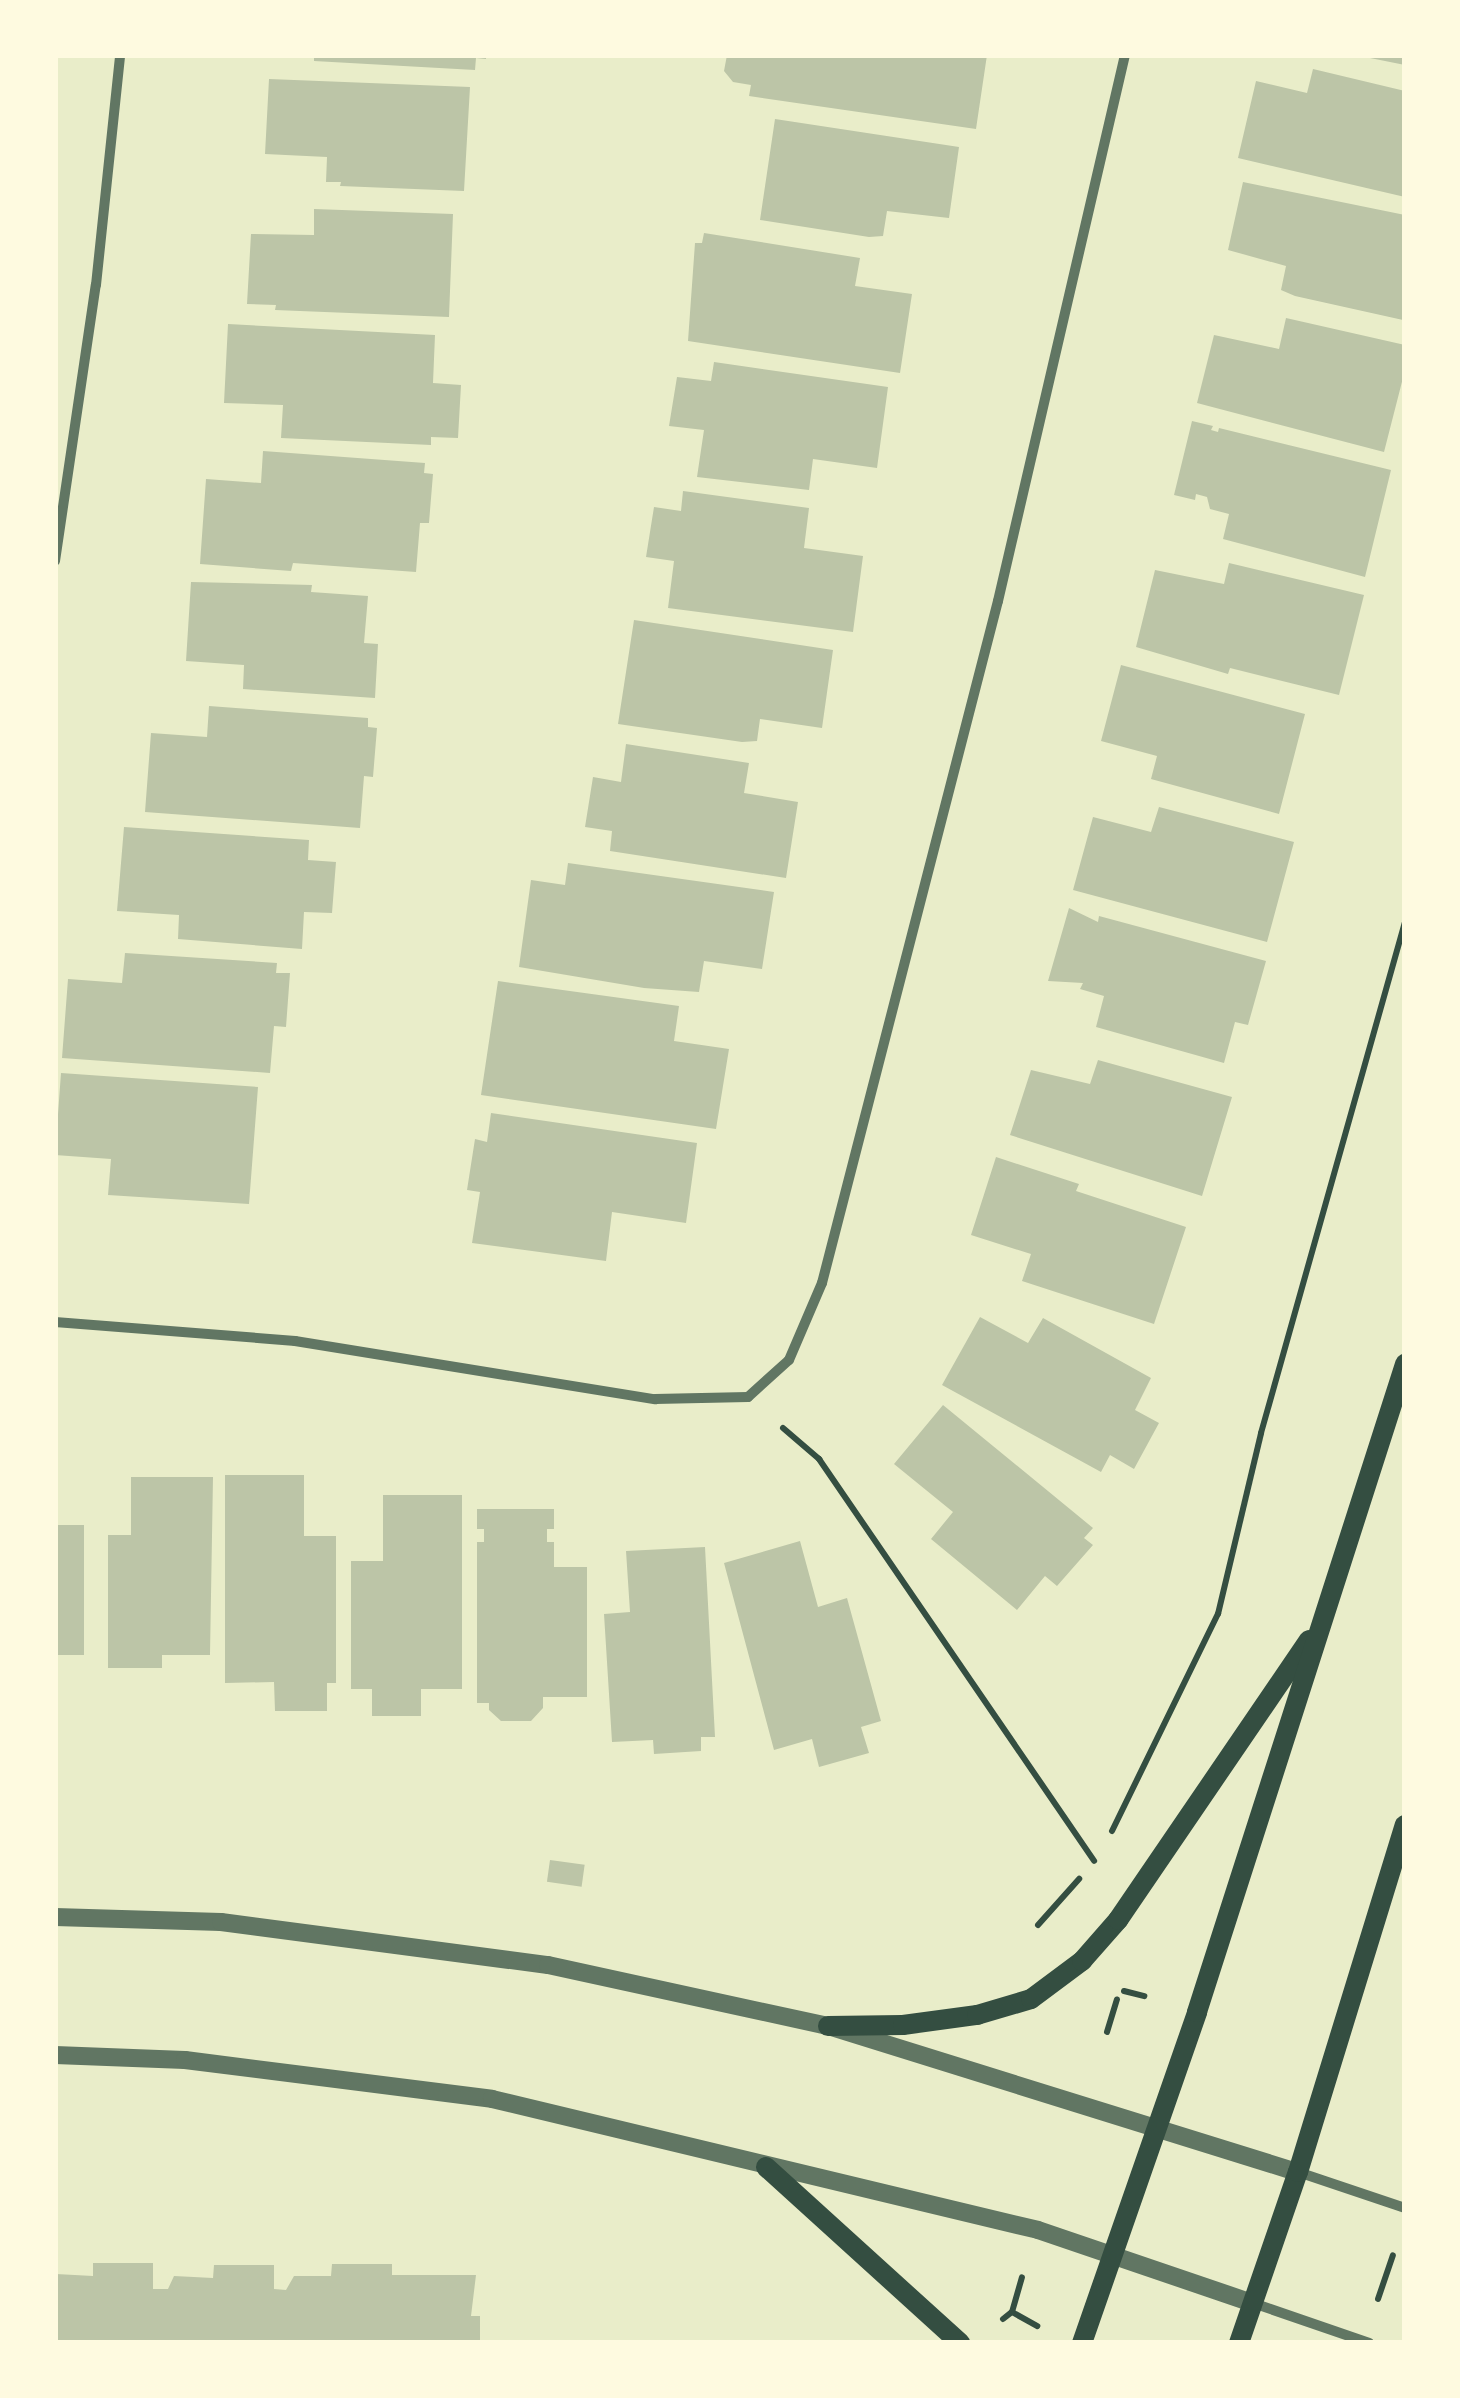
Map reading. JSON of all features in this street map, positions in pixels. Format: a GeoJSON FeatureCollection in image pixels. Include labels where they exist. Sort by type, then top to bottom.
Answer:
{"type":"FeatureCollection","features":[{"type":"Feature","properties":{"kind":"main road"},"geometry":{"type":"LineString","coordinates":[[1082,2343],[1156,2130],[1405,1364]]}},
{"type":"Feature","properties":{"kind":"main road"},"geometry":{"type":"LineString","coordinates":[[828,2026],[904,2025],[977,2016],[1031,1999],[1082,1961],[1118,1920],[1322,1622]]}},
{"type":"Feature","properties":{"kind":"main road"},"geometry":{"type":"LineString","coordinates":[[1239,2343],[1298,2172],[1405,1825]]}},
{"type":"Feature","properties":{"kind":"main road"},"geometry":{"type":"LineString","coordinates":[[766,2167],[960,2343]]}},
{"type":"Feature","properties":{"kind":"street"},"geometry":{"type":"LineString","coordinates":[[55,561],[96,285],[120,55]]}},
{"type":"Feature","properties":{"kind":"street"},"geometry":{"type":"LineString","coordinates":[[55,1322],[295,1341],[655,1399],[748,1397],[789,1360],[822,1283],[998,601],[1125,55]]}},
{"type":"Feature","properties":{"kind":"street"},"geometry":{"type":"LineString","coordinates":[[55,1917],[222,1922],[548,1965],[828,2026],[1405,2208]]}},
{"type":"Feature","properties":{"kind":"street"},"geometry":{"type":"LineString","coordinates":[[55,2056],[184,2060],[492,2099],[600,2121],[766,2167],[1038,2230],[1370,2343]]}},
{"type":"Feature","properties":{"kind":"path"},"geometry":{"type":"LineString","coordinates":[[1037,1926],[1094,1862],[1131,1797],[1218,1614],[1261,1433],[1405,922]]}},
{"type":"Feature","properties":{"kind":"path"},"geometry":{"type":"LineString","coordinates":[[748,1397],[820,1459],[1094,1862]]}},
{"type":"Feature","properties":{"kind":"path"},"geometry":{"type":"LineString","coordinates":[[1107,2032],[1121,1990],[1144,1996]]}},
{"type":"Feature","properties":{"kind":"path"},"geometry":{"type":"LineString","coordinates":[[1378,2298],[1393,2255]]}},
{"type":"Feature","properties":{"kind":"path"},"geometry":{"type":"LineString","coordinates":[[1024,2271],[1012,2312],[1038,2327]]}},
{"type":"Feature","properties":{"kind":"building"},"geometry":{"type":"Polygon","coordinates":[[[314,55],[486,55],[486,59],[476,58],[475,70],[314,61],[314,55]]]}},
{"type":"Feature","properties":{"kind":"building"},"geometry":{"type":"Polygon","coordinates":[[[727,55],[987,55],[976,129],[749,96],[751,85],[733,82],[724,71],[727,55]]]}},
{"type":"Feature","properties":{"kind":"building"},"geometry":{"type":"Polygon","coordinates":[[[1405,55],[1405,65],[1365,57],[1405,55]]]}},
{"type":"Feature","properties":{"kind":"building"},"geometry":{"type":"Polygon","coordinates":[[[1313,69],[1405,91],[1405,197],[1238,158],[1256,81],[1307,93],[1313,69]]]}},
{"type":"Feature","properties":{"kind":"building"},"geometry":{"type":"Polygon","coordinates":[[[269,79],[470,87],[464,191],[340,186],[341,182],[326,182],[327,157],[265,154],[269,79]]]}},
{"type":"Feature","properties":{"kind":"building"},"geometry":{"type":"Polygon","coordinates":[[[775,119],[959,147],[949,218],[887,211],[883,236],[869,237],[760,220],[775,119]]]}},
{"type":"Feature","properties":{"kind":"building"},"geometry":{"type":"Polygon","coordinates":[[[1243,182],[1405,215],[1403,320],[1295,296],[1281,290],[1286,266],[1228,250],[1243,182]]]}},
{"type":"Feature","properties":{"kind":"building"},"geometry":{"type":"Polygon","coordinates":[[[314,209],[453,214],[449,317],[275,310],[276,305],[247,304],[251,234],[314,235],[314,209]]]}},
{"type":"Feature","properties":{"kind":"building"},"geometry":{"type":"Polygon","coordinates":[[[704,233],[860,258],[855,286],[912,294],[900,373],[688,341],[695,243],[702,243],[704,233]]]}},
{"type":"Feature","properties":{"kind":"building"},"geometry":{"type":"Polygon","coordinates":[[[1286,318],[1405,345],[1405,370],[1384,452],[1197,403],[1214,335],[1279,349],[1286,318]]]}},
{"type":"Feature","properties":{"kind":"building"},"geometry":{"type":"Polygon","coordinates":[[[228,324],[435,335],[433,383],[461,385],[458,438],[431,437],[431,445],[281,438],[283,405],[224,403],[228,324]]]}},
{"type":"Feature","properties":{"kind":"building"},"geometry":{"type":"Polygon","coordinates":[[[714,362],[888,387],[877,468],[813,459],[809,490],[697,477],[704,430],[669,426],[677,377],[711,381],[714,362]]]}},
{"type":"Feature","properties":{"kind":"building"},"geometry":{"type":"Polygon","coordinates":[[[1192,421],[1213,426],[1211,430],[1218,432],[1219,428],[1391,470],[1365,577],[1223,539],[1229,514],[1210,509],[1207,497],[1196,494],[1195,500],[1174,495],[1192,421]]]}},
{"type":"Feature","properties":{"kind":"building"},"geometry":{"type":"Polygon","coordinates":[[[263,451],[425,463],[424,473],[433,474],[429,523],[420,523],[416,572],[293,563],[291,571],[200,564],[206,479],[261,483],[263,451]]]}},
{"type":"Feature","properties":{"kind":"building"},"geometry":{"type":"Polygon","coordinates":[[[683,491],[809,508],[804,548],[863,556],[853,632],[668,608],[674,561],[646,557],[654,507],[681,511],[683,491]]]}},
{"type":"Feature","properties":{"kind":"building"},"geometry":{"type":"Polygon","coordinates":[[[1229,563],[1364,595],[1339,695],[1230,668],[1228,674],[1136,647],[1155,570],[1224,584],[1229,563]]]}},
{"type":"Feature","properties":{"kind":"building"},"geometry":{"type":"Polygon","coordinates":[[[191,582],[312,585],[311,592],[368,596],[364,643],[378,644],[375,698],[243,689],[244,665],[186,661],[191,582]]]}},
{"type":"Feature","properties":{"kind":"building"},"geometry":{"type":"Polygon","coordinates":[[[634,620],[833,650],[822,728],[760,719],[757,741],[742,742],[618,724],[634,620]]]}},
{"type":"Feature","properties":{"kind":"building"},"geometry":{"type":"Polygon","coordinates":[[[1121,665],[1305,714],[1279,814],[1151,779],[1157,756],[1101,741],[1121,665]]]}},
{"type":"Feature","properties":{"kind":"building"},"geometry":{"type":"Polygon","coordinates":[[[209,706],[368,718],[368,727],[377,728],[373,777],[364,776],[360,828],[145,812],[151,733],[207,737],[209,706]]]}},
{"type":"Feature","properties":{"kind":"building"},"geometry":{"type":"Polygon","coordinates":[[[626,744],[749,763],[744,793],[798,802],[786,878],[610,851],[612,831],[585,827],[593,777],[621,782],[626,744]]]}},
{"type":"Feature","properties":{"kind":"building"},"geometry":{"type":"Polygon","coordinates":[[[1159,807],[1294,842],[1267,942],[1073,890],[1093,817],[1151,832],[1159,807]]]}},
{"type":"Feature","properties":{"kind":"building"},"geometry":{"type":"Polygon","coordinates":[[[124,827],[309,840],[308,860],[336,862],[332,913],[304,912],[302,949],[178,939],[179,915],[117,911],[124,827]]]}},
{"type":"Feature","properties":{"kind":"building"},"geometry":{"type":"Polygon","coordinates":[[[568,863],[774,892],[762,969],[704,961],[699,992],[644,988],[519,967],[531,880],[565,885],[568,863]]]}},
{"type":"Feature","properties":{"kind":"building"},"geometry":{"type":"Polygon","coordinates":[[[1069,908],[1098,922],[1099,916],[1266,961],[1248,1025],[1235,1022],[1224,1063],[1096,1027],[1104,996],[1080,989],[1083,983],[1048,981],[1069,908]]]}},
{"type":"Feature","properties":{"kind":"building"},"geometry":{"type":"Polygon","coordinates":[[[125,953],[277,963],[276,973],[290,973],[286,1027],[274,1026],[270,1073],[62,1058],[68,979],[122,983],[125,953]]]}},
{"type":"Feature","properties":{"kind":"building"},"geometry":{"type":"Polygon","coordinates":[[[498,981],[679,1006],[674,1041],[729,1049],[716,1129],[481,1095],[498,981]]]}},
{"type":"Feature","properties":{"kind":"building"},"geometry":{"type":"Polygon","coordinates":[[[1098,1060],[1232,1097],[1202,1196],[1010,1135],[1031,1070],[1090,1084],[1098,1060]]]}},
{"type":"Feature","properties":{"kind":"building"},"geometry":{"type":"Polygon","coordinates":[[[61,1073],[258,1087],[249,1204],[108,1195],[111,1159],[55,1155],[61,1073]]]}},
{"type":"Feature","properties":{"kind":"building"},"geometry":{"type":"Polygon","coordinates":[[[491,1113],[697,1143],[686,1223],[612,1212],[606,1261],[472,1243],[480,1192],[467,1190],[475,1139],[487,1142],[491,1113]]]}},
{"type":"Feature","properties":{"kind":"building"},"geometry":{"type":"Polygon","coordinates":[[[996,1157],[1079,1184],[1076,1191],[1186,1227],[1154,1324],[1022,1281],[1031,1254],[971,1235],[996,1157]]]}},
{"type":"Feature","properties":{"kind":"building"},"geometry":{"type":"Polygon","coordinates":[[[980,1317],[1028,1343],[1043,1318],[1151,1378],[1135,1410],[1159,1423],[1134,1469],[1110,1455],[1101,1472],[942,1385],[980,1317]]]}},
{"type":"Feature","properties":{"kind":"building"},"geometry":{"type":"Polygon","coordinates":[[[943,1405],[1093,1528],[1084,1538],[1093,1545],[1057,1586],[1045,1576],[1017,1610],[931,1539],[953,1512],[894,1464],[943,1405]]]}},
{"type":"Feature","properties":{"kind":"building"},"geometry":{"type":"Polygon","coordinates":[[[225,1475],[304,1475],[304,1536],[336,1536],[336,1683],[327,1683],[327,1711],[275,1711],[274,1682],[225,1683],[225,1475]]]}},
{"type":"Feature","properties":{"kind":"building"},"geometry":{"type":"Polygon","coordinates":[[[131,1477],[213,1477],[210,1655],[162,1655],[162,1668],[108,1668],[108,1535],[131,1535],[131,1477]]]}},
{"type":"Feature","properties":{"kind":"building"},"geometry":{"type":"Polygon","coordinates":[[[383,1495],[462,1495],[462,1689],[421,1689],[421,1716],[372,1716],[372,1689],[351,1689],[351,1561],[383,1561],[383,1495]]]}},
{"type":"Feature","properties":{"kind":"building"},"geometry":{"type":"Polygon","coordinates":[[[477,1509],[554,1509],[554,1529],[547,1529],[547,1542],[554,1542],[554,1567],[587,1567],[587,1697],[543,1697],[543,1708],[531,1721],[501,1721],[489,1710],[489,1703],[477,1703],[477,1542],[484,1542],[484,1529],[477,1529],[477,1509]]]}},
{"type":"Feature","properties":{"kind":"building"},"geometry":{"type":"Polygon","coordinates":[[[55,1525],[84,1525],[84,1655],[55,1655],[55,1525]]]}},
{"type":"Feature","properties":{"kind":"building"},"geometry":{"type":"Polygon","coordinates":[[[800,1541],[818,1607],[847,1598],[881,1721],[861,1727],[869,1753],[819,1767],[812,1739],[774,1750],[724,1563],[800,1541]]]}},
{"type":"Feature","properties":{"kind":"building"},"geometry":{"type":"Polygon","coordinates":[[[705,1547],[715,1737],[701,1737],[701,1751],[654,1754],[653,1740],[612,1742],[604,1614],[630,1612],[626,1551],[705,1547]]]}},
{"type":"Feature","properties":{"kind":"building"},"geometry":{"type":"Polygon","coordinates":[[[550,1860],[585,1865],[582,1887],[547,1882],[550,1860]]]}},
{"type":"Feature","properties":{"kind":"building"},"geometry":{"type":"Polygon","coordinates":[[[93,2263],[153,2263],[153,2289],[168,2289],[174,2276],[213,2278],[214,2265],[274,2265],[274,2289],[286,2290],[294,2276],[331,2276],[332,2264],[392,2264],[392,2275],[476,2275],[471,2316],[480,2316],[480,2343],[55,2343],[56,2274],[93,2276],[93,2263]]]}}]}
